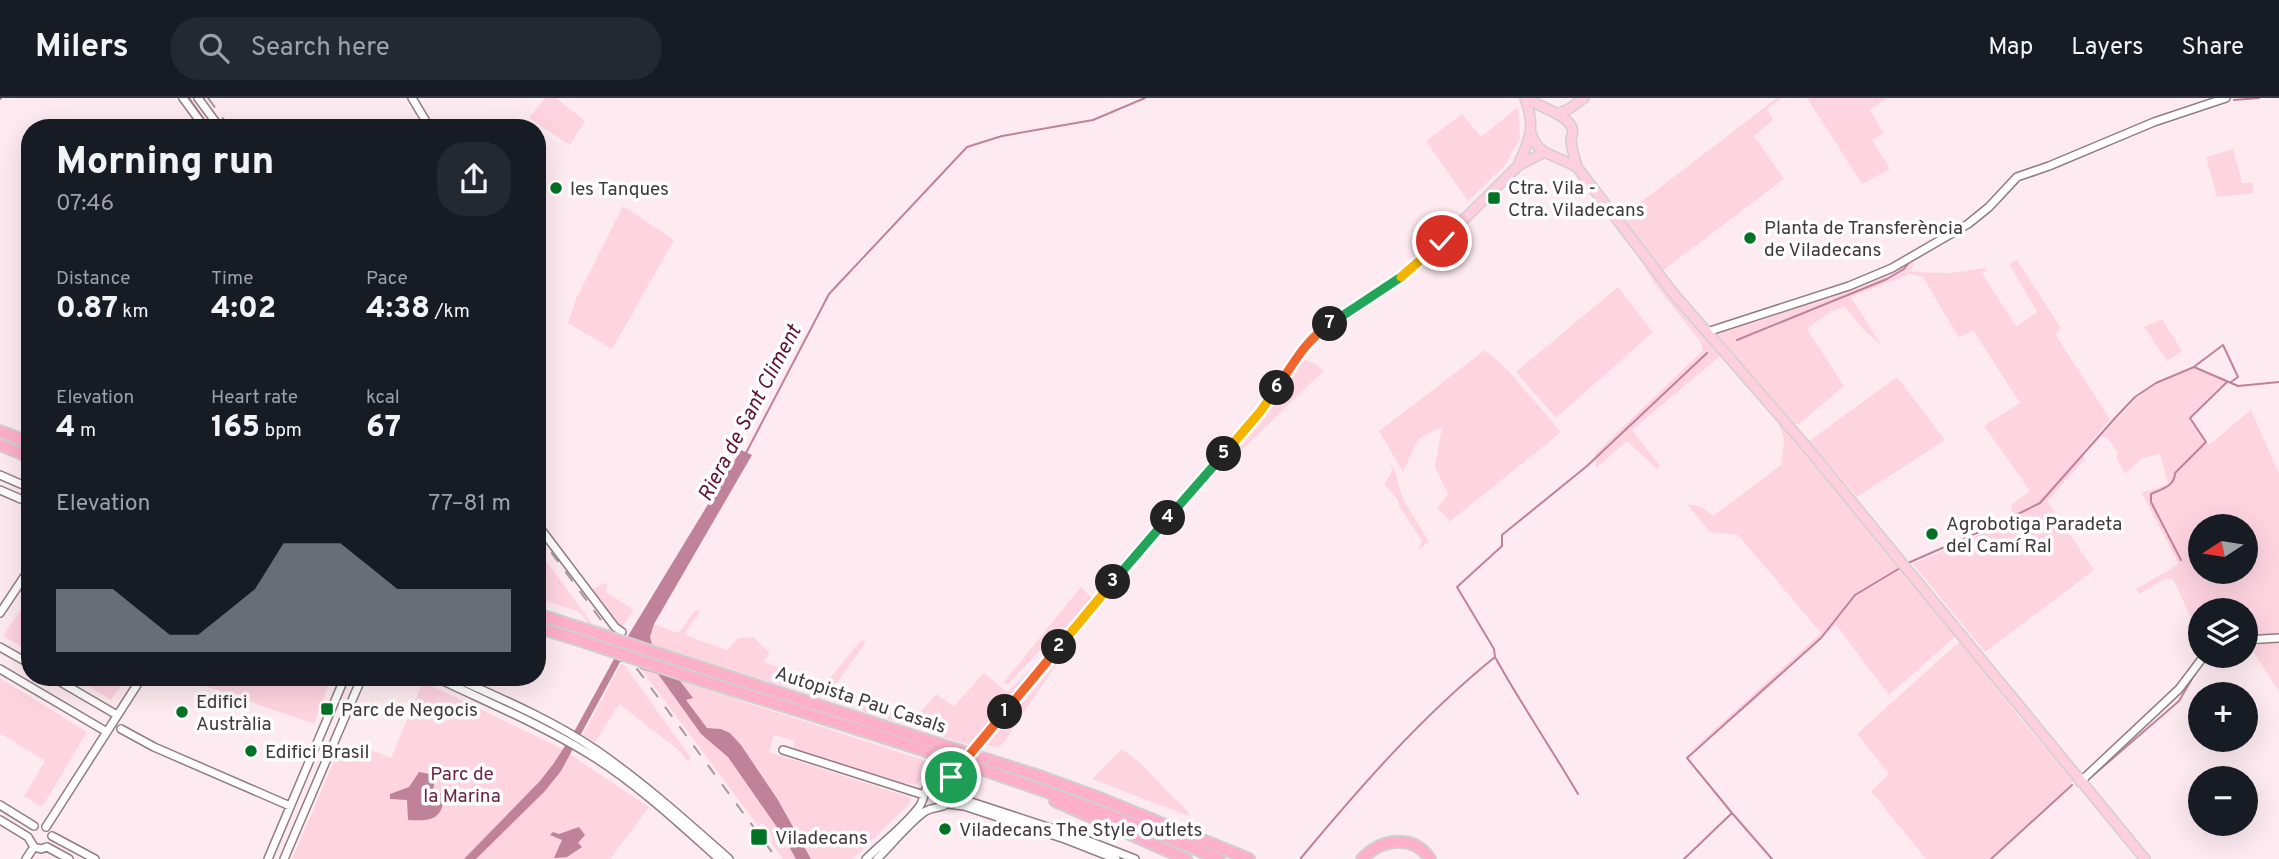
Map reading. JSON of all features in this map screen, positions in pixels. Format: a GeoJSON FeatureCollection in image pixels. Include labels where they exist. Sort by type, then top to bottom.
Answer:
{"type":"FeatureCollection","features":[{"type":"Feature","properties":{"kind":"highway"},"geometry":{"type":"LineString","coordinates":[[0,431],[21,439]]}},
{"type":"Feature","properties":{"kind":"highway"},"geometry":{"type":"LineString","coordinates":[[0,445],[21,453]]}},
{"type":"Feature","properties":{"kind":"highway","name":"Autopista Pau Casals"},"geometry":{"type":"LineString","coordinates":[[546,617],[1042,777],[1249,859]]}},
{"type":"Feature","properties":{"kind":"highway","name":"Autopista Pau Casals"},"geometry":{"type":"LineString","coordinates":[[546,630],[1015,781],[1219,859]]}},
{"type":"Feature","properties":{"kind":"highway"},"geometry":{"type":"LineString","coordinates":[[1015,781],[1070,809],[1186,859]]}},
{"type":"Feature","properties":{"kind":"highway"},"geometry":{"type":"LineString","coordinates":[[1362,859],[1376,846],[1399,841],[1422,849],[1428,859]]}},
{"type":"Feature","properties":{"kind":"main road"},"geometry":{"type":"LineString","coordinates":[[1526,98],[1536,145],[1577,167]]}},
{"type":"Feature","properties":{"kind":"main road"},"geometry":{"type":"LineString","coordinates":[[1526,98],[1567,120],[1572,128]]}},
{"type":"Feature","properties":{"kind":"main road"},"geometry":{"type":"LineString","coordinates":[[1519,165],[1539,118],[1569,109],[1583,99]]}},
{"type":"Feature","properties":{"kind":"main road"},"geometry":{"type":"LineString","coordinates":[[1583,99],[1575,112],[1572,128],[1571,140],[1577,167],[1667,284],[1793,431],[2145,859]]}},
{"type":"Feature","properties":{"kind":"main road"},"geometry":{"type":"LineString","coordinates":[[949,780],[1136,554],[1254,419],[1311,340],[1416,264],[1519,165],[1548,153],[1564,150],[1571,140]]}},
{"type":"Feature","properties":{"kind":"street"},"geometry":{"type":"LineString","coordinates":[[183,98],[198,119]]}},
{"type":"Feature","properties":{"kind":"street"},"geometry":{"type":"LineString","coordinates":[[198,98],[213,119]]}},
{"type":"Feature","properties":{"kind":"street"},"geometry":{"type":"LineString","coordinates":[[412,98],[425,119]]}},
{"type":"Feature","properties":{"kind":"street"},"geometry":{"type":"LineString","coordinates":[[1707,332],[1849,286],[1892,268],[1968,224],[1989,207],[2017,177],[2154,122],[2226,98]]}},
{"type":"Feature","properties":{"kind":"street"},"geometry":{"type":"LineString","coordinates":[[0,475],[21,484]]}},
{"type":"Feature","properties":{"kind":"street"},"geometry":{"type":"LineString","coordinates":[[0,490],[21,499]]}},
{"type":"Feature","properties":{"kind":"street"},"geometry":{"type":"LineString","coordinates":[[546,536],[615,627],[622,632]]}},
{"type":"Feature","properties":{"kind":"street"},"geometry":{"type":"LineString","coordinates":[[0,613],[21,582]]}},
{"type":"Feature","properties":{"kind":"street"},"geometry":{"type":"LineString","coordinates":[[2258,639],[2279,638]]}},
{"type":"Feature","properties":{"kind":"street"},"geometry":{"type":"LineString","coordinates":[[0,647],[21,659]]}},
{"type":"Feature","properties":{"kind":"street"},"geometry":{"type":"LineString","coordinates":[[2080,782],[2179,689],[2195,668]]}},
{"type":"Feature","properties":{"kind":"street"},"geometry":{"type":"LineString","coordinates":[[0,669],[21,681]]}},
{"type":"Feature","properties":{"kind":"street"},"geometry":{"type":"LineString","coordinates":[[29,686],[107,732]]}},
{"type":"Feature","properties":{"kind":"street"},"geometry":{"type":"LineString","coordinates":[[67,686],[117,715]]}},
{"type":"Feature","properties":{"kind":"street"},"geometry":{"type":"LineString","coordinates":[[46,827],[136,686]]}},
{"type":"Feature","properties":{"kind":"street"},"geometry":{"type":"LineString","coordinates":[[268,859],[341,686]]}},
{"type":"Feature","properties":{"kind":"street"},"geometry":{"type":"LineString","coordinates":[[284,859],[358,686]]}},
{"type":"Feature","properties":{"kind":"street"},"geometry":{"type":"LineString","coordinates":[[455,686],[561,733]]}},
{"type":"Feature","properties":{"kind":"street"},"geometry":{"type":"LineString","coordinates":[[473,686],[514,705],[653,792],[729,859]]}},
{"type":"Feature","properties":{"kind":"street"},"geometry":{"type":"LineString","coordinates":[[121,729],[154,747],[290,806]]}},
{"type":"Feature","properties":{"kind":"street"},"geometry":{"type":"LineString","coordinates":[[783,750],[924,796],[928,805],[933,808]]}},
{"type":"Feature","properties":{"kind":"street"},"geometry":{"type":"LineString","coordinates":[[593,752],[719,859]]}},
{"type":"Feature","properties":{"kind":"street"},"geometry":{"type":"LineString","coordinates":[[866,859],[918,808],[927,785],[933,781],[949,780],[951,792],[948,804]]}},
{"type":"Feature","properties":{"kind":"street"},"geometry":{"type":"LineString","coordinates":[[951,792],[962,799],[1081,838],[1135,859]]}},
{"type":"Feature","properties":{"kind":"street"},"geometry":{"type":"LineString","coordinates":[[877,859],[921,815],[948,804],[964,806],[1116,859]]}},
{"type":"Feature","properties":{"kind":"street"},"geometry":{"type":"LineString","coordinates":[[0,805],[34,827],[46,827]]}},
{"type":"Feature","properties":{"kind":"street"},"geometry":{"type":"LineString","coordinates":[[0,820],[28,837],[34,847],[47,847],[69,859]]}},
{"type":"Feature","properties":{"kind":"street"},"geometry":{"type":"LineString","coordinates":[[28,837],[34,827]]}},
{"type":"Feature","properties":{"kind":"street"},"geometry":{"type":"LineString","coordinates":[[46,827],[52,836],[94,859]]}},
{"type":"Feature","properties":{"kind":"street"},"geometry":{"type":"LineString","coordinates":[[47,847],[52,836]]}},
{"type":"Feature","properties":{"kind":"street"},"geometry":{"type":"LineString","coordinates":[[26,859],[34,847]]}},
{"type":"Feature","properties":{"kind":"green space"},"geometry":{"type":"Polygon","coordinates":[[[545,98],[556,98],[585,121],[570,145],[546,129],[546,119],[529,118],[545,98]]]}},
{"type":"Feature","properties":{"kind":"green space"},"geometry":{"type":"Polygon","coordinates":[[[1777,98],[1782,98],[1767,109],[1773,120],[1754,136],[1784,179],[1661,272],[1620,218],[1777,98]]]}},
{"type":"Feature","properties":{"kind":"green space"},"geometry":{"type":"Polygon","coordinates":[[[1807,98],[1888,98],[1870,109],[1883,133],[1872,140],[1890,169],[1862,184],[1807,98]]]}},
{"type":"Feature","properties":{"kind":"green space"},"geometry":{"type":"Polygon","coordinates":[[[1518,107],[1520,138],[1505,165],[1468,201],[1426,141],[1462,114],[1481,137],[1518,107]]]}},
{"type":"Feature","properties":{"kind":"green space"},"geometry":{"type":"Polygon","coordinates":[[[2233,149],[2242,183],[2252,183],[2254,193],[2217,197],[2206,157],[2233,149]]]}},
{"type":"Feature","properties":{"kind":"green space"},"geometry":{"type":"Polygon","coordinates":[[[623,206],[674,240],[612,349],[568,323],[576,299],[623,206]]]}},
{"type":"Feature","properties":{"kind":"green space"},"geometry":{"type":"Polygon","coordinates":[[[2017,260],[2061,328],[2055,334],[2110,419],[2082,453],[2085,459],[2047,501],[2094,570],[1985,652],[1913,564],[2014,519],[2011,505],[2030,491],[1984,426],[2020,403],[1973,330],[1959,338],[1923,277],[1910,274],[1851,297],[1881,345],[1845,307],[1831,311],[1807,329],[1844,386],[1799,424],[1795,424],[1715,333],[1800,304],[1830,298],[1906,263],[1914,262],[1911,272],[1951,273],[1985,268],[1987,271],[1981,272],[2016,326],[2037,312],[2009,264],[2017,260]]]}},
{"type":"Feature","properties":{"kind":"green space"},"geometry":{"type":"Polygon","coordinates":[[[1643,264],[1720,356],[1632,430],[1660,466],[1657,469],[1627,441],[1596,468],[1595,454],[1703,350],[1700,341],[1654,283],[1643,264]]]}},
{"type":"Feature","properties":{"kind":"green space"},"geometry":{"type":"Polygon","coordinates":[[[1618,287],[1653,332],[1556,418],[1516,372],[1618,287]]]}},
{"type":"Feature","properties":{"kind":"green space"},"geometry":{"type":"Polygon","coordinates":[[[2162,319],[2182,351],[2167,361],[2144,327],[2162,319]]]}},
{"type":"Feature","properties":{"kind":"green space"},"geometry":{"type":"Polygon","coordinates":[[[1485,350],[1507,369],[1561,432],[1449,522],[1437,508],[1448,494],[1435,467],[1442,427],[1418,439],[1403,472],[1379,431],[1485,350]]]}},
{"type":"Feature","properties":{"kind":"green space"},"geometry":{"type":"Polygon","coordinates":[[[1304,360],[1316,364],[1323,371],[1212,479],[1263,420],[1304,360]]]}},
{"type":"Feature","properties":{"kind":"green space"},"geometry":{"type":"Polygon","coordinates":[[[2194,368],[2226,381],[2189,417],[2209,445],[2251,410],[2279,473],[2279,634],[2258,634],[2258,598],[2188,598],[2188,611],[2173,579],[2164,579],[2139,594],[2136,589],[2179,564],[2141,492],[2168,484],[2160,454],[2142,458],[2125,474],[2116,457],[2118,453],[2109,439],[2101,436],[2136,399],[2156,384],[2194,368]]]}},
{"type":"Feature","properties":{"kind":"green space"},"geometry":{"type":"Polygon","coordinates":[[[1897,377],[1945,440],[1857,497],[1809,441],[1897,377]]]}},
{"type":"Feature","properties":{"kind":"green space"},"geometry":{"type":"Polygon","coordinates":[[[1778,421],[1956,636],[1889,695],[1836,625],[1755,700],[1685,756],[1821,633],[1738,535],[1710,532],[1687,504],[1702,507],[1713,516],[1781,465],[1784,440],[1778,421]]]}},
{"type":"Feature","properties":{"kind":"green space"},"geometry":{"type":"Polygon","coordinates":[[[1388,460],[1395,470],[1402,497],[1429,542],[1418,550],[1422,541],[1399,506],[1398,500],[1384,484],[1393,470],[1388,460]]]}},
{"type":"Feature","properties":{"kind":"green space"},"geometry":{"type":"Polygon","coordinates":[[[546,560],[593,625],[579,612],[546,601],[546,560]]]}},
{"type":"Feature","properties":{"kind":"green space"},"geometry":{"type":"Polygon","coordinates":[[[604,583],[607,585],[606,592],[634,610],[623,626],[616,624],[591,590],[604,583]]]}},
{"type":"Feature","properties":{"kind":"green space"},"geometry":{"type":"Polygon","coordinates":[[[1081,587],[1093,600],[1072,628],[1064,627],[1056,631],[1008,684],[1003,683],[1081,587]]]}},
{"type":"Feature","properties":{"kind":"green space"},"geometry":{"type":"Polygon","coordinates":[[[21,609],[21,646],[3,636],[21,609]]]}},
{"type":"Feature","properties":{"kind":"green space"},"geometry":{"type":"Polygon","coordinates":[[[695,611],[701,611],[686,631],[687,636],[727,650],[738,638],[753,637],[770,653],[763,662],[825,684],[862,639],[866,642],[834,687],[916,717],[936,694],[954,706],[984,673],[1007,692],[1058,643],[972,746],[652,644],[650,637],[654,624],[678,633],[695,611]]]}},
{"type":"Feature","properties":{"kind":"green space"},"geometry":{"type":"Polygon","coordinates":[[[1960,641],[2024,723],[2074,781],[1990,859],[1926,859],[1871,791],[1889,774],[1857,734],[1960,641]]]}},
{"type":"Feature","properties":{"kind":"green space"},"geometry":{"type":"Polygon","coordinates":[[[2279,643],[2279,692],[2258,659],[2258,644],[2279,643]]]}},
{"type":"Feature","properties":{"kind":"green space"},"geometry":{"type":"Polygon","coordinates":[[[1061,657],[1002,745],[987,745],[1061,657]]]}},
{"type":"Feature","properties":{"kind":"green space"},"geometry":{"type":"Polygon","coordinates":[[[622,662],[691,758],[687,761],[680,751],[619,704],[595,742],[583,735],[622,662]]]}},
{"type":"Feature","properties":{"kind":"green space"},"geometry":{"type":"Polygon","coordinates":[[[641,669],[658,674],[701,734],[727,750],[760,797],[796,859],[783,859],[770,841],[773,838],[763,823],[758,826],[641,669]]]}},
{"type":"Feature","properties":{"kind":"green space"},"geometry":{"type":"Polygon","coordinates":[[[0,678],[87,732],[42,807],[24,796],[45,761],[0,733],[0,678]]]}},
{"type":"Feature","properties":{"kind":"green space"},"geometry":{"type":"Polygon","coordinates":[[[680,681],[942,766],[941,769],[923,776],[916,785],[905,782],[904,785],[793,750],[794,741],[774,735],[769,752],[909,797],[911,802],[853,859],[811,859],[778,800],[741,745],[730,733],[707,728],[686,700],[693,698],[680,681]]]}},
{"type":"Feature","properties":{"kind":"green space"},"geometry":{"type":"Polygon","coordinates":[[[88,686],[121,686],[111,700],[88,686]]]}},
{"type":"Feature","properties":{"kind":"green space"},"geometry":{"type":"Polygon","coordinates":[[[206,686],[328,686],[314,724],[206,686]]]}},
{"type":"Feature","properties":{"kind":"green space","name":"Parc de la Marina"},"geometry":{"type":"Polygon","coordinates":[[[421,686],[431,686],[559,747],[649,807],[610,859],[292,859],[340,747],[345,749],[359,745],[391,758],[421,686]]]}},
{"type":"Feature","properties":{"kind":"green space"},"geometry":{"type":"Polygon","coordinates":[[[1122,749],[1140,763],[1189,816],[1092,779],[1122,749]]]}},
{"type":"Feature","properties":{"kind":"shaded area"},"geometry":{"type":"Polygon","coordinates":[[[741,450],[752,455],[654,624],[650,637],[652,644],[693,698],[686,700],[707,728],[730,733],[741,745],[778,800],[811,859],[796,859],[728,757],[701,734],[658,674],[641,669],[631,661],[620,662],[561,771],[545,791],[476,859],[464,859],[554,763],[741,450]]]}},
{"type":"Feature","properties":{"kind":"shaded area"},"geometry":{"type":"Polygon","coordinates":[[[419,772],[435,775],[433,793],[445,793],[444,802],[435,817],[408,820],[407,800],[390,799],[390,794],[409,787],[419,772]]]}},
{"type":"Feature","properties":{"kind":"shaded area"},"geometry":{"type":"Polygon","coordinates":[[[579,827],[585,835],[578,843],[582,847],[567,857],[554,858],[562,840],[550,835],[579,827]]]}},
{"type":"Feature","properties":{"kind":"waterway"},"geometry":{"type":"LineString","coordinates":[[189,98],[204,119]]}},
{"type":"Feature","properties":{"kind":"waterway","name":"Riera de Sant Climent"},"geometry":{"type":"LineString","coordinates":[[746,453],[829,294],[967,147],[1002,136],[1093,120],[1145,98]]}},
{"type":"Feature","properties":{"kind":"waterway"},"geometry":{"type":"LineString","coordinates":[[2234,100],[2259,98]]}},
{"type":"Feature","properties":{"kind":"waterway"},"geometry":{"type":"LineString","coordinates":[[2052,169],[2111,144]]}},
{"type":"Feature","properties":{"kind":"waterway"},"geometry":{"type":"LineString","coordinates":[[1994,207],[2018,182]]}},
{"type":"Feature","properties":{"kind":"waterway"},"geometry":{"type":"LineString","coordinates":[[1978,221],[1990,211]]}},
{"type":"Feature","properties":{"kind":"waterway"},"geometry":{"type":"LineString","coordinates":[[1737,340],[1887,279],[1904,269],[1910,261]]}},
{"type":"Feature","properties":{"kind":"waterway"},"geometry":{"type":"LineString","coordinates":[[2195,366],[2223,345],[2238,377],[2231,382]]}},
{"type":"Feature","properties":{"kind":"waterway"},"geometry":{"type":"LineString","coordinates":[[1301,858],[1393,753],[1442,703],[1495,657],[1494,649],[1457,587],[1502,546],[1502,535],[1587,466],[1707,353]]}},
{"type":"Feature","properties":{"kind":"waterway"},"geometry":{"type":"LineString","coordinates":[[1908,563],[2040,503],[2135,397],[2156,383],[2194,367],[2238,386],[2279,382]]}},
{"type":"Feature","properties":{"kind":"waterway"},"geometry":{"type":"LineString","coordinates":[[2181,560],[2151,502],[2151,494],[2170,484],[2175,473],[2206,442],[2190,418],[2227,382]]}},
{"type":"Feature","properties":{"kind":"waterway"},"geometry":{"type":"LineString","coordinates":[[1732,813],[1687,758],[1821,638],[1855,595],[1900,568]]}},
{"type":"Feature","properties":{"kind":"waterway"},"geometry":{"type":"LineString","coordinates":[[1495,657],[1578,794]]}},
{"type":"Feature","properties":{"kind":"waterway"},"geometry":{"type":"LineString","coordinates":[[2090,778],[2179,701],[2196,672]]}},
{"type":"Feature","properties":{"kind":"waterway"},"geometry":{"type":"LineString","coordinates":[[1991,859],[2072,785]]}},
{"type":"Feature","properties":{"kind":"waterway"},"geometry":{"type":"LineString","coordinates":[[1684,859],[1732,813],[1772,859]]}},
{"type":"Feature","properties":{"kind":"railway"},"geometry":{"type":"LineString","coordinates":[[208,98],[223,119]]}},
{"type":"Feature","properties":{"kind":"railway"},"geometry":{"type":"LineString","coordinates":[[546,545],[777,859]]}},
{"type":"Feature","properties":{"kind":"place","name":"les Tanques"},"geometry":{"type":"Point","coordinates":[556,188]}},
{"type":"Feature","properties":{"kind":"place","name":"Ctra. Vila - Ctra. Viladecans"},"geometry":{"type":"Point","coordinates":[1494,198]}},
{"type":"Feature","properties":{"kind":"place","name":"Planta de Transferència de Viladecans"},"geometry":{"type":"Point","coordinates":[1750,238]}},
{"type":"Feature","properties":{"kind":"place","name":"Agrobotiga Paradeta del Camí Ral"},"geometry":{"type":"Point","coordinates":[1932,534]}},
{"type":"Feature","properties":{"kind":"place","name":"Parc de Negocis"},"geometry":{"type":"Point","coordinates":[327,709]}},
{"type":"Feature","properties":{"kind":"place","name":"Edifici Austràlia"},"geometry":{"type":"Point","coordinates":[182,712]}},
{"type":"Feature","properties":{"kind":"place","name":"Edifici Brasil"},"geometry":{"type":"Point","coordinates":[251,751]}},
{"type":"Feature","properties":{"kind":"place","name":"Viladecans The Style Outlets"},"geometry":{"type":"Point","coordinates":[945,829]}},
{"type":"Feature","properties":{"kind":"place","name":"Viladecans"},"geometry":{"type":"Point","coordinates":[759,837]}},
{"type":"Feature","properties":{"kind":"route"},"geometry":{"type":"LineString","coordinates":[[951,777],[1154,533],[1260,412],[1305,346],[1326,327],[1399,279],[1442,241]]}}]}
